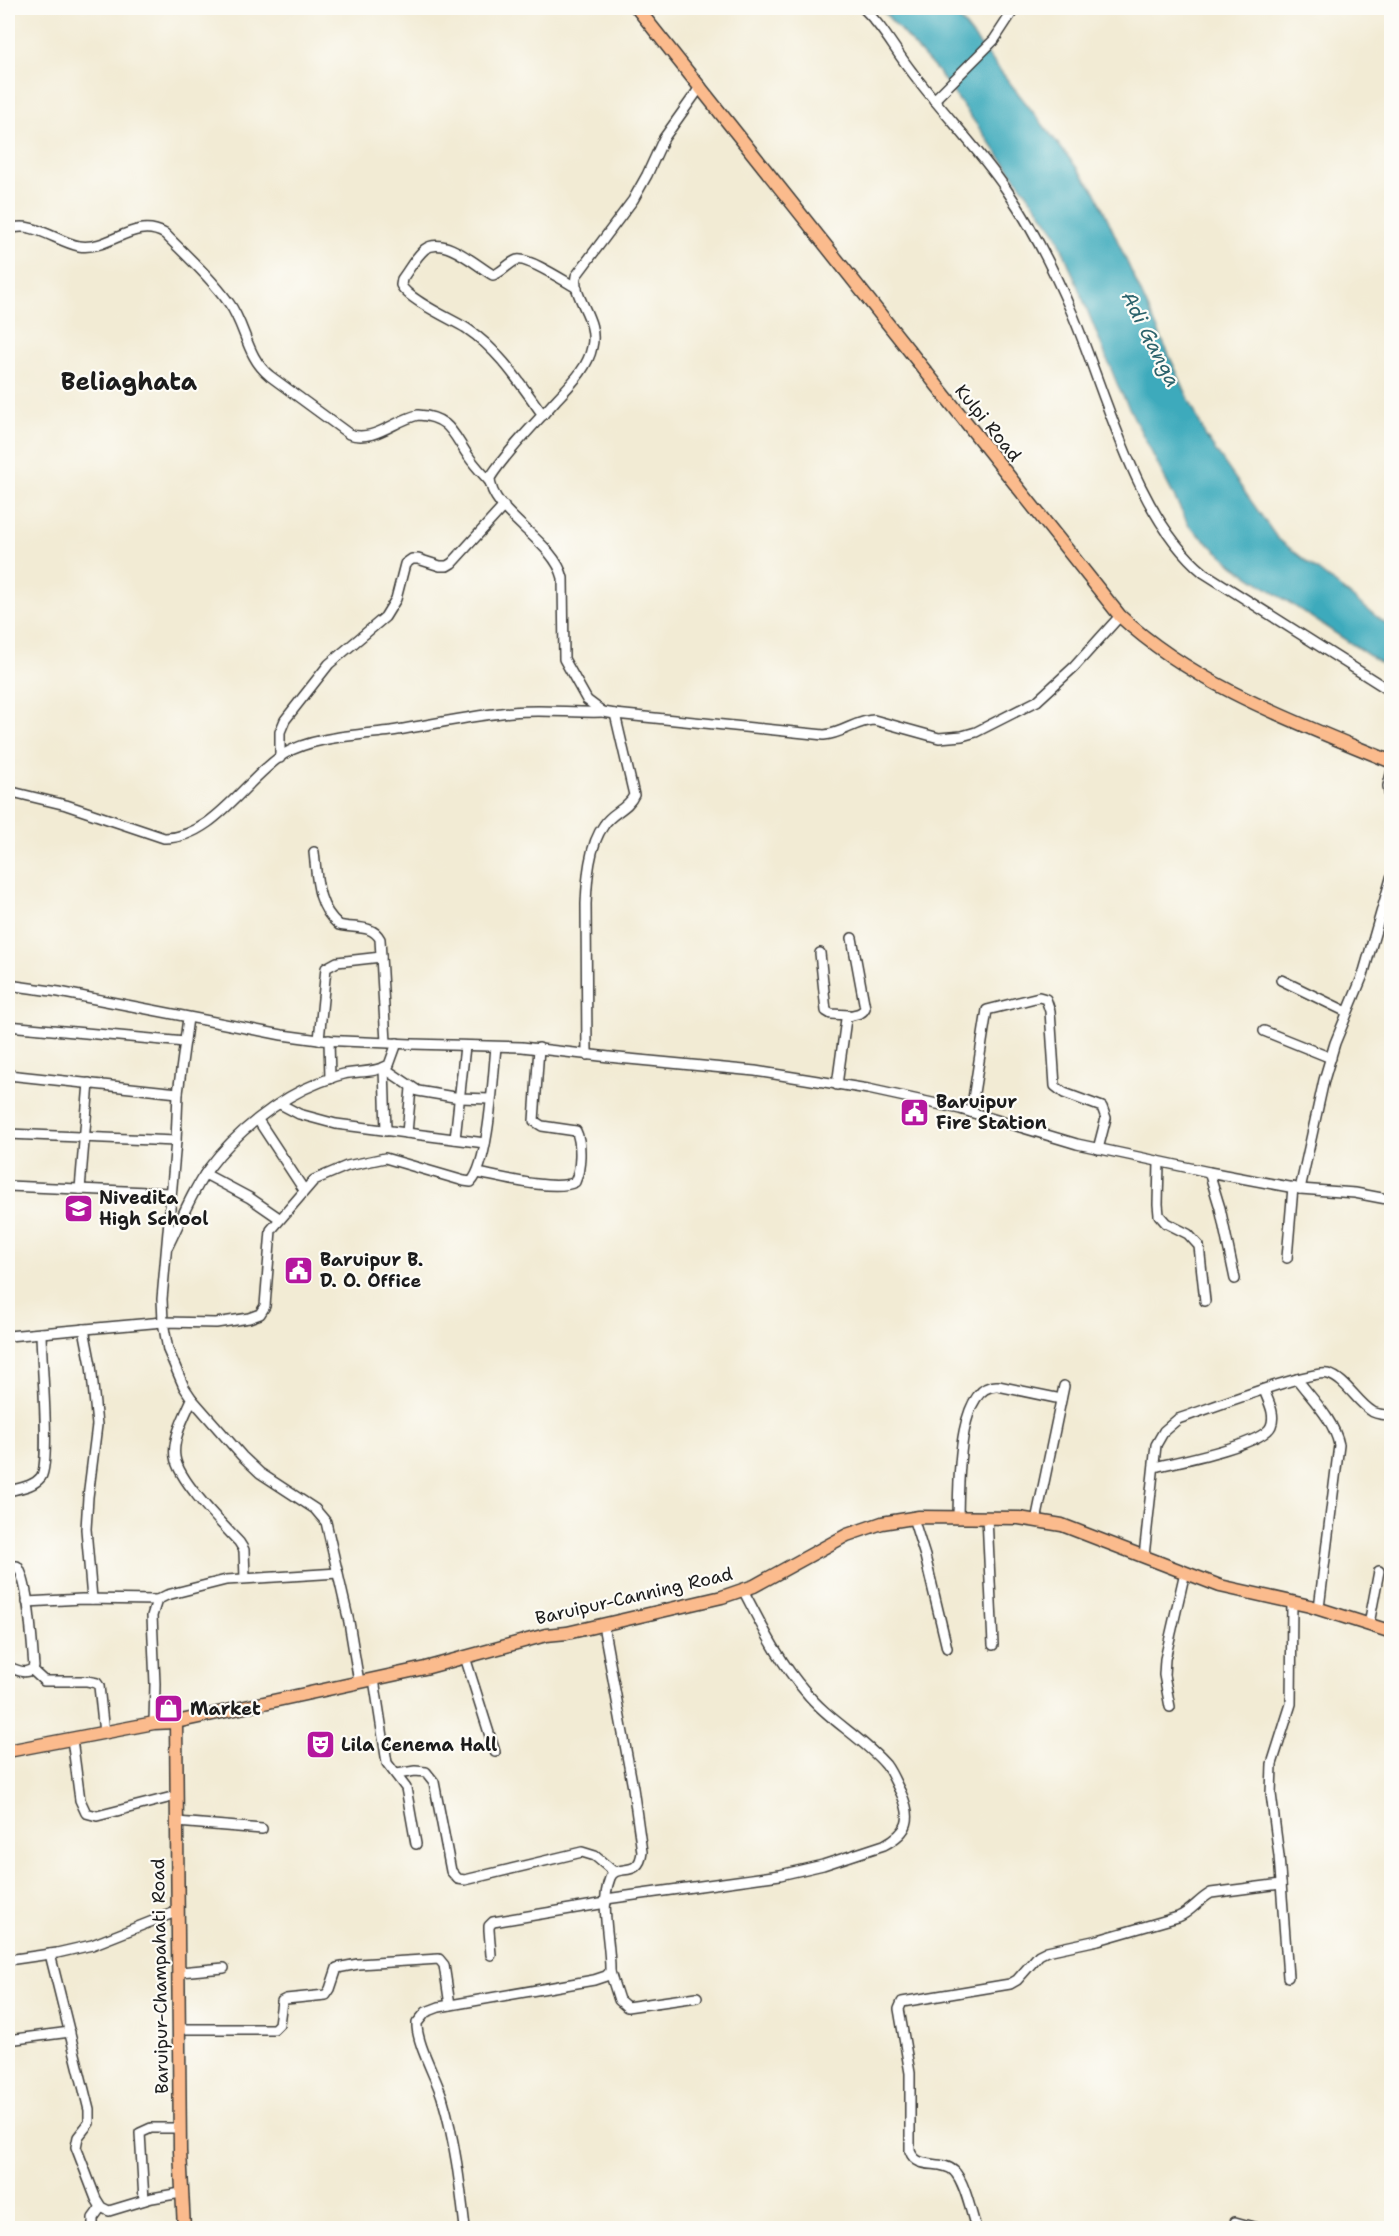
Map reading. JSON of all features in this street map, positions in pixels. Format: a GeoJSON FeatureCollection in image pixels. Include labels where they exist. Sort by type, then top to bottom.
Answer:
{"type":"FeatureCollection","features":[{"type":"Feature","properties":{"kind":"main road","name":"Kulpi Road"},"geometry":{"type":"LineString","coordinates":[[637,8],[701,86],[896,337],[1120,616],[1156,648],[1219,685],[1392,762]]}},
{"type":"Feature","properties":{"kind":"main road","name":"Baruipur-Canning Road"},"geometry":{"type":"LineString","coordinates":[[8,1751],[154,1723],[176,1722],[359,1682],[546,1635],[603,1625],[722,1597],[743,1590],[847,1535],[882,1523],[913,1518],[1019,1518],[1062,1526],[1220,1586],[1318,1608],[1392,1632]]}},
{"type":"Feature","properties":{"kind":"main road","name":"Baruipur-Champahati Road"},"geometry":{"type":"LineString","coordinates":[[176,1722],[180,2128],[184,2229]]}},
{"type":"Feature","properties":{"kind":"street"},"geometry":{"type":"LineString","coordinates":[[863,8],[879,25],[911,72],[1005,188],[1034,237],[1071,311],[1143,489],[1181,550],[1204,573],[1392,692]]}},
{"type":"Feature","properties":{"kind":"street"},"geometry":{"type":"LineString","coordinates":[[934,100],[987,48],[1015,8]]}},
{"type":"Feature","properties":{"kind":"street"},"geometry":{"type":"LineString","coordinates":[[490,482],[492,474],[582,371],[594,336],[592,324],[577,288],[576,276],[633,200],[664,138],[701,86]]}},
{"type":"Feature","properties":{"kind":"street"},"geometry":{"type":"LineString","coordinates":[[8,230],[16,227],[29,228],[78,246],[88,246],[144,228],[158,230],[165,234],[202,272],[230,304],[248,348],[260,366],[270,376],[349,434],[356,437],[370,435],[418,415],[447,424],[468,457],[490,482],[504,506],[558,562],[563,578],[564,658],[587,700],[603,712]]}},
{"type":"Feature","properties":{"kind":"street"},"geometry":{"type":"LineString","coordinates":[[543,415],[497,353],[467,329],[408,294],[401,285],[402,279],[424,250],[437,246],[454,250],[492,274],[497,274],[514,262],[525,260],[577,288]]}},
{"type":"Feature","properties":{"kind":"street"},"geometry":{"type":"LineString","coordinates":[[280,758],[280,732],[285,720],[329,664],[385,617],[396,599],[405,564],[412,559],[418,559],[447,566],[504,506]]}},
{"type":"Feature","properties":{"kind":"street"},"geometry":{"type":"LineString","coordinates":[[8,791],[66,805],[164,838],[175,838],[198,829],[280,758],[294,749],[313,743],[502,712],[603,712],[824,735],[840,732],[866,720],[874,720],[931,737],[962,736],[995,723],[1037,701],[1074,667],[1120,616]]}},
{"type":"Feature","properties":{"kind":"street"},"geometry":{"type":"LineString","coordinates":[[587,1055],[586,904],[593,853],[604,823],[626,807],[634,795],[615,714]]}},
{"type":"Feature","properties":{"kind":"street"},"geometry":{"type":"LineString","coordinates":[[1392,770],[1388,786],[1392,812]]}},
{"type":"Feature","properties":{"kind":"street"},"geometry":{"type":"LineString","coordinates":[[314,852],[320,897],[325,909],[339,925],[370,929],[380,939],[386,1042]]}},
{"type":"Feature","properties":{"kind":"street"},"geometry":{"type":"LineString","coordinates":[[1287,1258],[1297,1188],[1330,1058],[1363,975],[1392,874]]}},
{"type":"Feature","properties":{"kind":"street"},"geometry":{"type":"LineString","coordinates":[[1381,914],[1392,917]]}},
{"type":"Feature","properties":{"kind":"street"},"geometry":{"type":"LineString","coordinates":[[820,953],[826,1011],[831,1014],[849,1016],[861,1013],[866,1005],[852,938]]}},
{"type":"Feature","properties":{"kind":"street"},"geometry":{"type":"LineString","coordinates":[[319,1040],[326,968],[337,962],[381,957]]}},
{"type":"Feature","properties":{"kind":"street"},"geometry":{"type":"LineString","coordinates":[[1281,980],[1347,1012]]}},
{"type":"Feature","properties":{"kind":"street"},"geometry":{"type":"LineString","coordinates":[[8,985],[80,996],[278,1035],[319,1040],[539,1048],[587,1055],[755,1071],[888,1093],[970,1112],[1098,1149],[1159,1162],[1297,1188],[1355,1193],[1392,1200]]}},
{"type":"Feature","properties":{"kind":"street"},"geometry":{"type":"LineString","coordinates":[[970,1112],[987,1010],[1040,997],[1046,999],[1050,1011],[1055,1086],[1064,1094],[1102,1107],[1106,1118],[1098,1149]]}},
{"type":"Feature","properties":{"kind":"street"},"geometry":{"type":"LineString","coordinates":[[837,1085],[846,1019],[849,1016]]}},
{"type":"Feature","properties":{"kind":"street"},"geometry":{"type":"LineString","coordinates":[[188,1018],[178,1093],[162,1299],[168,1350],[184,1387],[222,1436],[260,1473],[322,1516],[338,1572],[359,1682]]}},
{"type":"Feature","properties":{"kind":"street"},"geometry":{"type":"LineString","coordinates":[[8,1026],[185,1042]]}},
{"type":"Feature","properties":{"kind":"street"},"geometry":{"type":"LineString","coordinates":[[1264,1031],[1330,1058]]}},
{"type":"Feature","properties":{"kind":"street"},"geometry":{"type":"LineString","coordinates":[[329,1040],[330,1079]]}},
{"type":"Feature","properties":{"kind":"street"},"geometry":{"type":"LineString","coordinates":[[165,1253],[189,1200],[219,1155],[258,1120],[305,1089],[345,1074],[384,1068],[389,1065],[396,1043]]}},
{"type":"Feature","properties":{"kind":"street"},"geometry":{"type":"LineString","coordinates":[[455,1139],[465,1046]]}},
{"type":"Feature","properties":{"kind":"street"},"geometry":{"type":"LineString","coordinates":[[8,1336],[163,1322],[216,1323],[260,1314],[264,1306],[271,1230],[304,1190],[320,1177],[347,1166],[379,1159],[392,1160],[471,1182],[478,1173],[485,1143],[496,1047]]}},
{"type":"Feature","properties":{"kind":"street"},"geometry":{"type":"LineString","coordinates":[[478,1173],[524,1182],[565,1185],[575,1182],[578,1172],[579,1142],[576,1131],[542,1126],[534,1121],[539,1048]]}},
{"type":"Feature","properties":{"kind":"street"},"geometry":{"type":"LineString","coordinates":[[384,1068],[411,1088],[423,1092],[460,1098],[490,1099]]}},
{"type":"Feature","properties":{"kind":"street"},"geometry":{"type":"LineString","coordinates":[[384,1068],[386,1131]]}},
{"type":"Feature","properties":{"kind":"street"},"geometry":{"type":"LineString","coordinates":[[8,1075],[178,1093]]}},
{"type":"Feature","properties":{"kind":"street"},"geometry":{"type":"LineString","coordinates":[[80,1189],[89,1083]]}},
{"type":"Feature","properties":{"kind":"street"},"geometry":{"type":"LineString","coordinates":[[407,1133],[411,1088]]}},
{"type":"Feature","properties":{"kind":"street"},"geometry":{"type":"LineString","coordinates":[[280,1104],[308,1117],[347,1126],[485,1143]]}},
{"type":"Feature","properties":{"kind":"street"},"geometry":{"type":"LineString","coordinates":[[258,1120],[304,1190]]}},
{"type":"Feature","properties":{"kind":"street"},"geometry":{"type":"LineString","coordinates":[[8,1134],[176,1141]]}},
{"type":"Feature","properties":{"kind":"street"},"geometry":{"type":"LineString","coordinates":[[1159,1162],[1160,1215],[1166,1223],[1188,1234],[1199,1246],[1205,1301]]}},
{"type":"Feature","properties":{"kind":"street"},"geometry":{"type":"LineString","coordinates":[[1209,1172],[1220,1208],[1235,1279]]}},
{"type":"Feature","properties":{"kind":"street"},"geometry":{"type":"LineString","coordinates":[[205,1174],[250,1198],[279,1218]]}},
{"type":"Feature","properties":{"kind":"street"},"geometry":{"type":"LineString","coordinates":[[8,1186],[171,1192]]}},
{"type":"Feature","properties":{"kind":"street"},"geometry":{"type":"LineString","coordinates":[[84,1329],[91,1365],[97,1425],[86,1529],[92,1599]]}},
{"type":"Feature","properties":{"kind":"street"},"geometry":{"type":"LineString","coordinates":[[8,1491],[34,1483],[44,1471],[46,1449],[41,1333]]}},
{"type":"Feature","properties":{"kind":"street"},"geometry":{"type":"LineString","coordinates":[[1144,1556],[1158,1440],[1172,1423],[1318,1373],[1328,1374],[1341,1382],[1372,1412],[1392,1415]]}},
{"type":"Feature","properties":{"kind":"street"},"geometry":{"type":"LineString","coordinates":[[1298,1379],[1330,1423],[1338,1437],[1339,1445],[1318,1608]]}},
{"type":"Feature","properties":{"kind":"street"},"geometry":{"type":"LineString","coordinates":[[958,1517],[961,1456],[966,1425],[969,1410],[980,1391],[991,1386],[1061,1399]]}},
{"type":"Feature","properties":{"kind":"street"},"geometry":{"type":"LineString","coordinates":[[1036,1521],[1064,1386]]}},
{"type":"Feature","properties":{"kind":"street"},"geometry":{"type":"LineString","coordinates":[[1154,1467],[1206,1455],[1264,1434],[1272,1425],[1272,1419],[1264,1390]]}},
{"type":"Feature","properties":{"kind":"street"},"geometry":{"type":"LineString","coordinates":[[192,1398],[175,1445],[178,1467],[189,1485],[244,1550],[245,1578]]}},
{"type":"Feature","properties":{"kind":"street"},"geometry":{"type":"LineString","coordinates":[[987,1517],[993,1645]]}},
{"type":"Feature","properties":{"kind":"street"},"geometry":{"type":"LineString","coordinates":[[913,1518],[947,1648]]}},
{"type":"Feature","properties":{"kind":"street"},"geometry":{"type":"LineString","coordinates":[[8,1566],[14,1565],[20,1568],[27,1602],[34,1666],[32,1670]]}},
{"type":"Feature","properties":{"kind":"street"},"geometry":{"type":"LineString","coordinates":[[1369,1624],[1379,1571]]}},
{"type":"Feature","properties":{"kind":"street"},"geometry":{"type":"LineString","coordinates":[[27,1602],[92,1599],[158,1600],[167,1595],[218,1582],[338,1572]]}},
{"type":"Feature","properties":{"kind":"street"},"geometry":{"type":"LineString","coordinates":[[1170,1707],[1164,1675],[1165,1659],[1185,1572]]}},
{"type":"Feature","properties":{"kind":"street"},"geometry":{"type":"LineString","coordinates":[[491,1955],[489,1926],[494,1922],[606,1901],[803,1870],[884,1845],[895,1839],[908,1822],[904,1799],[887,1767],[853,1734],[824,1712],[804,1690],[743,1590]]}},
{"type":"Feature","properties":{"kind":"street"},"geometry":{"type":"LineString","coordinates":[[154,1723],[152,1616],[158,1600]]}},
{"type":"Feature","properties":{"kind":"street"},"geometry":{"type":"LineString","coordinates":[[1288,1977],[1281,1884],[1270,1794],[1272,1764],[1291,1704],[1292,1602]]}},
{"type":"Feature","properties":{"kind":"street"},"geometry":{"type":"LineString","coordinates":[[603,1625],[633,1788],[642,1852],[641,1860],[636,1867],[614,1872],[610,1877],[606,1901],[610,1972],[619,2000],[627,2007],[640,2007],[698,1996]]}},
{"type":"Feature","properties":{"kind":"street"},"geometry":{"type":"LineString","coordinates":[[465,1657],[495,1752]]}},
{"type":"Feature","properties":{"kind":"street"},"geometry":{"type":"LineString","coordinates":[[8,1667],[21,1672],[32,1670]]}},
{"type":"Feature","properties":{"kind":"street"},"geometry":{"type":"LineString","coordinates":[[32,1670],[44,1681],[97,1683],[104,1733]]}},
{"type":"Feature","properties":{"kind":"street"},"geometry":{"type":"LineString","coordinates":[[374,1678],[386,1756],[389,1767],[397,1774],[408,1794],[416,1844]]}},
{"type":"Feature","properties":{"kind":"street"},"geometry":{"type":"LineString","coordinates":[[72,1739],[80,1800],[86,1813],[97,1816],[176,1796]]}},
{"type":"Feature","properties":{"kind":"street"},"geometry":{"type":"LineString","coordinates":[[397,1774],[426,1772],[434,1782],[452,1871],[458,1879],[465,1880],[582,1852],[595,1856],[614,1872]]}},
{"type":"Feature","properties":{"kind":"street"},"geometry":{"type":"LineString","coordinates":[[177,1822],[262,1829]]}},
{"type":"Feature","properties":{"kind":"street"},"geometry":{"type":"LineString","coordinates":[[976,2229],[956,2173],[946,2167],[918,2161],[910,2151],[910,2080],[899,2009],[902,2002],[1010,1984],[1017,1980],[1039,1955],[1047,1951],[1098,1940],[1178,1917],[1190,1911],[1211,1893],[1281,1884]]}},
{"type":"Feature","properties":{"kind":"street"},"geometry":{"type":"LineString","coordinates":[[8,1960],[92,1945],[178,1911]]}},
{"type":"Feature","properties":{"kind":"street"},"geometry":{"type":"LineString","coordinates":[[50,1954],[90,2118],[89,2123],[78,2137],[76,2147],[101,2207],[109,2211],[116,2210],[144,2200],[182,2193]]}},
{"type":"Feature","properties":{"kind":"street"},"geometry":{"type":"LineString","coordinates":[[180,2029],[274,2029],[279,2024],[282,2001],[326,1995],[337,1968],[344,1965],[439,1959],[444,1965],[450,2005]]}},
{"type":"Feature","properties":{"kind":"street"},"geometry":{"type":"LineString","coordinates":[[180,1972],[224,1968]]}},
{"type":"Feature","properties":{"kind":"street"},"geometry":{"type":"LineString","coordinates":[[465,2229],[457,2158],[442,2098],[416,2029],[419,2019],[426,2012],[450,2005],[594,1980],[610,1972]]}},
{"type":"Feature","properties":{"kind":"street"},"geometry":{"type":"LineString","coordinates":[[8,2040],[70,2032]]}},
{"type":"Feature","properties":{"kind":"street"},"geometry":{"type":"LineString","coordinates":[[144,2200],[140,2133],[151,2128],[180,2128]]}},
{"type":"Feature","properties":{"kind":"street"},"geometry":{"type":"LineString","coordinates":[[93,2229],[93,2218],[101,2207]]}},
{"type":"Feature","properties":{"kind":"street"},"geometry":{"type":"LineString","coordinates":[[1235,2222],[1257,2229]]}},
{"type":"Feature","properties":{"kind":"water","name":"Adi Ganga"},"geometry":{"type":"Polygon","coordinates":[[[880,8],[951,8],[1095,191],[1206,437],[1277,538],[1391,628],[1391,670],[1234,566],[1189,526],[1118,386],[1056,233],[938,72],[880,8]]]}},
{"type":"Feature","properties":{"kind":"place","name":"Baruipur Fire Station"},"geometry":{"type":"Point","coordinates":[915,1112]}},
{"type":"Feature","properties":{"kind":"place","name":"Nivedita High School"},"geometry":{"type":"Point","coordinates":[78,1208]}},
{"type":"Feature","properties":{"kind":"place","name":"Baruipur B. D. O. Office"},"geometry":{"type":"Point","coordinates":[299,1270]}},
{"type":"Feature","properties":{"kind":"place","name":"Market"},"geometry":{"type":"Point","coordinates":[169,1709]}},
{"type":"Feature","properties":{"kind":"place","name":"Lila Cenema Hall"},"geometry":{"type":"Point","coordinates":[320,1745]}},
{"type":"Feature","properties":{"kind":"district","name":"Beliaghata"},"geometry":{"type":"Point","coordinates":[129,382]}}]}
